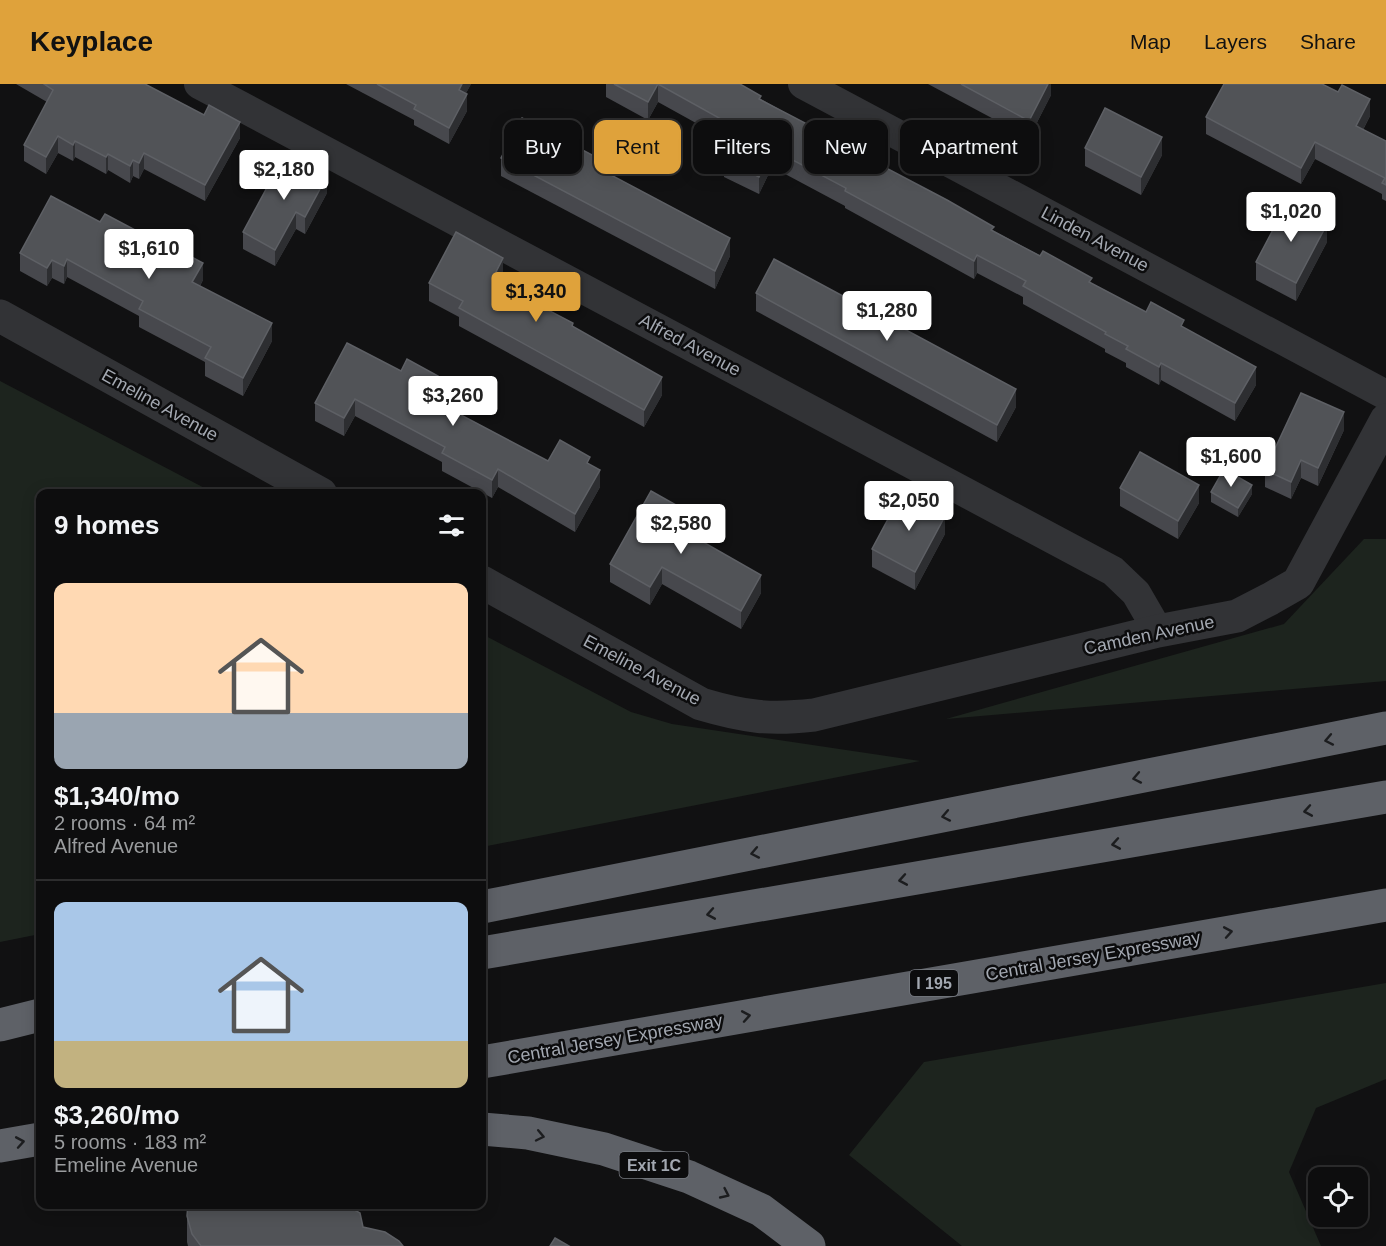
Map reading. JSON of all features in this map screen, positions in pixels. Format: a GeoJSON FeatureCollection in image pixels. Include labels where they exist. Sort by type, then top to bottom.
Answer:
{"type":"FeatureCollection","features":[{"type":"Feature","properties":{"kind":"highway"},"geometry":{"type":"LineString","coordinates":[[486,906],[1386,728]]}},
{"type":"Feature","properties":{"kind":"highway"},"geometry":{"type":"LineString","coordinates":[[486,952],[1386,797]]}},
{"type":"Feature","properties":{"kind":"highway","name":"Central Jersey Expressway"},"geometry":{"type":"LineString","coordinates":[[486,1061],[1386,905]]}},
{"type":"Feature","properties":{"kind":"highway"},"geometry":{"type":"LineString","coordinates":[[0,1025],[36,1016]]}},
{"type":"Feature","properties":{"kind":"highway"},"geometry":{"type":"LineString","coordinates":[[0,1036],[36,1030]]}},
{"type":"Feature","properties":{"kind":"highway","name":"Exit 1C"},"geometry":{"type":"LineString","coordinates":[[486,1129],[528,1133],[604,1149],[689,1177],[761,1210],[809,1246]]}},
{"type":"Feature","properties":{"kind":"highway"},"geometry":{"type":"LineString","coordinates":[[0,1146],[36,1140]]}},
{"type":"Feature","properties":{"kind":"highway"},"geometry":{"type":"LineString","coordinates":[[0,1167],[36,1162]]}},
{"type":"Feature","properties":{"kind":"street","name":"Alfred Avenue"},"geometry":{"type":"LineString","coordinates":[[199,84],[1113,571],[1136,593],[1158,631]]}},
{"type":"Feature","properties":{"kind":"street","name":"Linden Avenue"},"geometry":{"type":"LineString","coordinates":[[803,84],[1386,395]]}},
{"type":"Feature","properties":{"kind":"street","name":"Emeline Avenue"},"geometry":{"type":"LineString","coordinates":[[0,316],[312,489]]}},
{"type":"Feature","properties":{"kind":"street","name":"Camden Avenue"},"geometry":{"type":"LineString","coordinates":[[814,715],[1158,631],[1237,616],[1298,583],[1386,420]]}},
{"type":"Feature","properties":{"kind":"street","name":"Emeline Avenue"},"geometry":{"type":"LineString","coordinates":[[486,584],[701,704],[738,715],[779,719],[814,715]]}},
{"type":"Feature","properties":{"kind":"shaded area"},"geometry":{"type":"Polygon","coordinates":[[[0,381],[206,489],[36,489],[36,935],[0,942],[0,381]]]}},
{"type":"Feature","properties":{"kind":"shaded area"},"geometry":{"type":"Polygon","coordinates":[[[1364,539],[1386,539],[1386,681],[946,719],[1284,624],[1364,539]]]}},
{"type":"Feature","properties":{"kind":"shaded area"},"geometry":{"type":"Polygon","coordinates":[[[486,636],[631,712],[672,724],[920,761],[486,846],[486,636]]]}},
{"type":"Feature","properties":{"kind":"shaded area"},"geometry":{"type":"Polygon","coordinates":[[[1386,983],[1386,1079],[1316,1108],[1289,1172],[1308,1216],[1308,1227],[1313,1227],[1321,1246],[962,1246],[849,1155],[924,1062],[1386,983]]]}},
{"type":"Feature","properties":{"kind":"building"},"geometry":{"type":"Polygon","coordinates":[[[44,84],[145,84],[204,115],[209,105],[240,122],[205,185],[144,153],[139,163],[133,160],[130,166],[108,154],[106,157],[75,141],[73,145],[58,136],[46,157],[24,145],[53,90],[44,84]]]}},
{"type":"Feature","properties":{"kind":"building"},"geometry":{"type":"Polygon","coordinates":[[[377,84],[462,84],[459,90],[467,94],[449,128],[414,109],[416,105],[377,84]]]}},
{"type":"Feature","properties":{"kind":"building"},"geometry":{"type":"Polygon","coordinates":[[[614,84],[658,84],[648,102],[614,84]]]}},
{"type":"Feature","properties":{"kind":"building"},"geometry":{"type":"Polygon","coordinates":[[[658,84],[740,84],[761,96],[759,99],[804,122],[804,166],[792,160],[792,120],[723,120],[658,84]]]}},
{"type":"Feature","properties":{"kind":"building"},"geometry":{"type":"Polygon","coordinates":[[[961,84],[1048,84],[1030,120],[961,84]]]}},
{"type":"Feature","properties":{"kind":"building"},"geometry":{"type":"Polygon","coordinates":[[[1224,84],[1322,84],[1338,92],[1342,85],[1370,99],[1356,126],[1386,141],[1386,185],[1382,183],[1385,178],[1315,142],[1301,168],[1206,117],[1224,84]]]}},
{"type":"Feature","properties":{"kind":"building"},"geometry":{"type":"Polygon","coordinates":[[[1105,108],[1162,137],[1141,177],[1085,148],[1105,108]]]}},
{"type":"Feature","properties":{"kind":"building"},"geometry":{"type":"Polygon","coordinates":[[[582,150],[594,156],[594,174],[609,174],[730,238],[715,271],[531,174],[582,174],[582,150]]]}},
{"type":"Feature","properties":{"kind":"building"},"geometry":{"type":"Polygon","coordinates":[[[285,154],[327,176],[305,217],[296,212],[275,250],[243,232],[285,154]]]}},
{"type":"Feature","properties":{"kind":"building"},"geometry":{"type":"Polygon","coordinates":[[[888,169],[994,227],[991,230],[1040,256],[1043,251],[1092,278],[1089,282],[1146,312],[1151,302],[1184,320],[1181,326],[1256,367],[1235,403],[1161,363],[1159,367],[1126,349],[1128,346],[1105,334],[1106,332],[1023,286],[1026,281],[977,255],[974,261],[845,191],[846,188],[819,174],[888,174],[888,169]]]}},
{"type":"Feature","properties":{"kind":"building"},"geometry":{"type":"Polygon","coordinates":[[[51,196],[100,222],[105,214],[203,263],[192,282],[272,323],[243,378],[205,358],[211,347],[139,309],[143,301],[67,259],[64,266],[52,260],[47,268],[20,253],[51,196]]]}},
{"type":"Feature","properties":{"kind":"building"},"geometry":{"type":"Polygon","coordinates":[[[1287,203],[1327,224],[1296,283],[1256,262],[1287,203]]]}},
{"type":"Feature","properties":{"kind":"building"},"geometry":{"type":"Polygon","coordinates":[[[456,232],[503,258],[496,272],[509,279],[504,287],[573,323],[572,326],[662,377],[644,410],[459,308],[463,301],[429,283],[456,232]]]}},
{"type":"Feature","properties":{"kind":"building"},"geometry":{"type":"Polygon","coordinates":[[[774,259],[1016,389],[997,425],[756,293],[774,259]]]}},
{"type":"Feature","properties":{"kind":"building"},"geometry":{"type":"Polygon","coordinates":[[[347,343],[401,371],[407,359],[438,376],[431,387],[447,396],[442,405],[548,461],[560,440],[590,457],[587,463],[600,470],[575,514],[498,469],[492,480],[442,453],[445,447],[355,399],[344,418],[315,403],[347,343]]]}},
{"type":"Feature","properties":{"kind":"building"},"geometry":{"type":"Polygon","coordinates":[[[1301,393],[1344,412],[1318,468],[1301,460],[1291,482],[1265,470],[1301,393]]]}},
{"type":"Feature","properties":{"kind":"building"},"geometry":{"type":"Polygon","coordinates":[[[1140,452],[1199,485],[1178,521],[1120,488],[1140,452]]]}},
{"type":"Feature","properties":{"kind":"building"},"geometry":{"type":"Polygon","coordinates":[[[1224,469],[1252,485],[1238,508],[1211,492],[1224,469]]]}},
{"type":"Feature","properties":{"kind":"building"},"geometry":{"type":"Polygon","coordinates":[[[651,491],[692,514],[682,530],[761,575],[741,611],[662,567],[650,587],[610,564],[651,491]]]}},
{"type":"Feature","properties":{"kind":"building"},"geometry":{"type":"Polygon","coordinates":[[[902,493],[945,516],[915,572],[872,549],[902,493]]]}},
{"type":"Feature","properties":{"kind":"building"},"geometry":{"type":"Polygon","coordinates":[[[188,1209],[353,1209],[360,1213],[363,1227],[385,1232],[403,1246],[201,1246],[192,1234],[188,1209]]]}},
{"type":"Feature","properties":{"kind":"building"},"geometry":{"type":"Polygon","coordinates":[[[555,1238],[569,1246],[550,1246],[555,1238]]]}}]}
